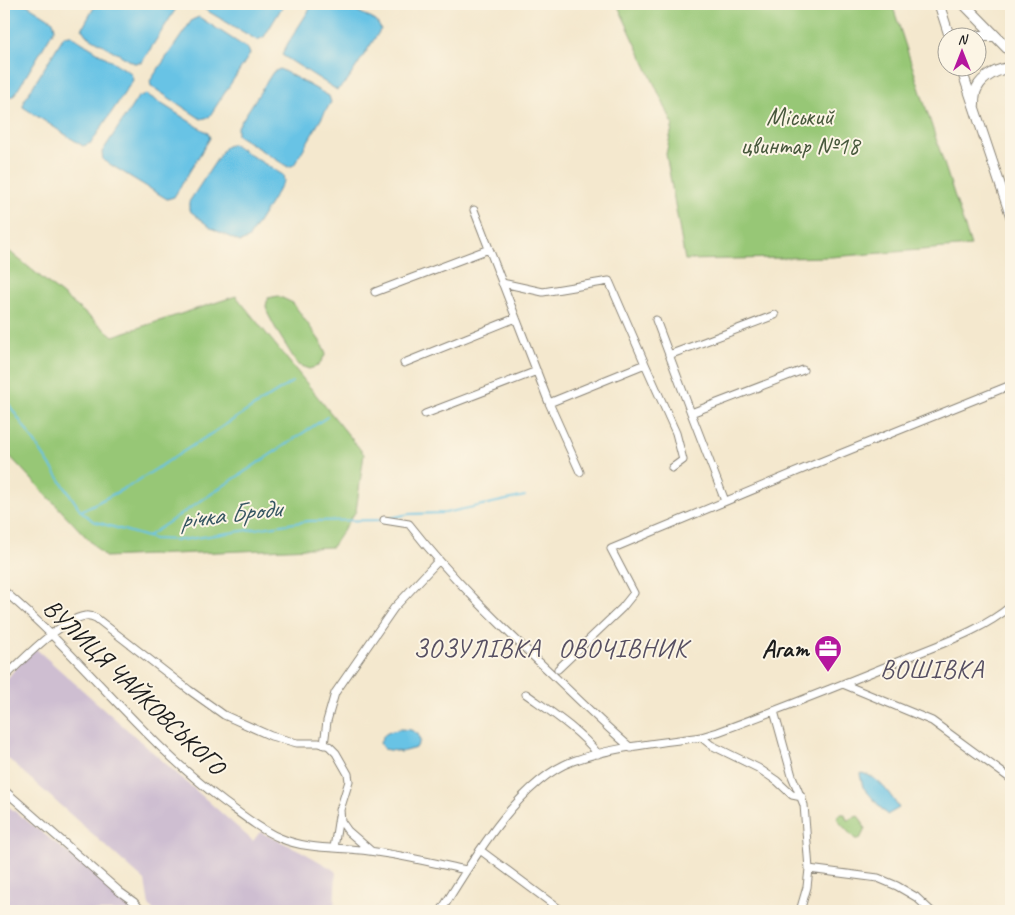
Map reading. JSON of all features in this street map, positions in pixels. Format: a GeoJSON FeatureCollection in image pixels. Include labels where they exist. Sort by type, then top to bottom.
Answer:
{"type":"FeatureCollection","features":[{"type":"Feature","properties":{"kind":"highway"},"geometry":{"type":"LineString","coordinates":[[964,4],[1011,52]]}},
{"type":"Feature","properties":{"kind":"highway"},"geometry":{"type":"LineString","coordinates":[[988,36],[995,36]]}},
{"type":"Feature","properties":{"kind":"highway"},"geometry":{"type":"LineString","coordinates":[[974,104],[977,88],[981,82],[1000,70],[1011,68]]}},
{"type":"Feature","properties":{"kind":"main road"},"geometry":{"type":"LineString","coordinates":[[939,4],[947,28]]}},
{"type":"Feature","properties":{"kind":"main road"},"geometry":{"type":"LineString","coordinates":[[965,78],[1011,217]]}},
{"type":"Feature","properties":{"kind":"street"},"geometry":{"type":"LineString","coordinates":[[474,210],[549,403],[580,472]]}},
{"type":"Feature","properties":{"kind":"street"},"geometry":{"type":"LineString","coordinates":[[375,292],[489,249]]}},
{"type":"Feature","properties":{"kind":"street"},"geometry":{"type":"LineString","coordinates":[[502,283],[543,292],[609,281],[676,433],[683,460],[672,468]]}},
{"type":"Feature","properties":{"kind":"street"},"geometry":{"type":"LineString","coordinates":[[669,355],[775,315]]}},
{"type":"Feature","properties":{"kind":"street"},"geometry":{"type":"LineString","coordinates":[[404,363],[516,318]]}},
{"type":"Feature","properties":{"kind":"street"},"geometry":{"type":"LineString","coordinates":[[656,320],[725,501]]}},
{"type":"Feature","properties":{"kind":"street"},"geometry":{"type":"LineString","coordinates":[[549,403],[645,364]]}},
{"type":"Feature","properties":{"kind":"street"},"geometry":{"type":"LineString","coordinates":[[691,413],[803,370]]}},
{"type":"Feature","properties":{"kind":"street"},"geometry":{"type":"LineString","coordinates":[[425,414],[537,371]]}},
{"type":"Feature","properties":{"kind":"street"},"geometry":{"type":"LineString","coordinates":[[558,670],[622,608],[634,593],[611,549],[1011,385]]}},
{"type":"Feature","properties":{"kind":"street"},"geometry":{"type":"LineString","coordinates":[[384,520],[409,524],[438,561],[509,635],[631,748]]}},
{"type":"Feature","properties":{"kind":"street"},"geometry":{"type":"LineString","coordinates":[[324,745],[327,720],[335,693],[394,608],[438,561]]}},
{"type":"Feature","properties":{"kind":"street","name":"ВУЛИЦЯ ЧАЙКОВСЬКОГО"},"geometry":{"type":"LineString","coordinates":[[4,591],[52,635],[173,760],[220,798],[262,828],[280,838],[300,844],[371,851],[466,870]]}},
{"type":"Feature","properties":{"kind":"street"},"geometry":{"type":"LineString","coordinates":[[442,911],[466,870],[502,818],[542,779],[571,762],[598,754],[701,737],[774,711],[960,636],[989,622],[1011,606]]}},
{"type":"Feature","properties":{"kind":"street"},"geometry":{"type":"LineString","coordinates":[[4,678],[18,663],[64,626],[78,618],[93,617],[107,625],[189,690],[224,714],[271,736],[297,743],[329,746],[336,753],[348,774],[349,781],[348,790],[340,810],[334,848]]}},
{"type":"Feature","properties":{"kind":"street"},"geometry":{"type":"LineString","coordinates":[[843,684],[932,721],[1011,779]]}},
{"type":"Feature","properties":{"kind":"street"},"geometry":{"type":"LineString","coordinates":[[526,694],[577,732],[598,754]]}},
{"type":"Feature","properties":{"kind":"street"},"geometry":{"type":"LineString","coordinates":[[774,711],[792,776],[804,805],[809,869],[808,887],[800,911]]}},
{"type":"Feature","properties":{"kind":"street"},"geometry":{"type":"LineString","coordinates":[[701,737],[711,745],[758,768],[792,794],[802,797]]}},
{"type":"Feature","properties":{"kind":"street"},"geometry":{"type":"LineString","coordinates":[[4,790],[142,911]]}},
{"type":"Feature","properties":{"kind":"street"},"geometry":{"type":"LineString","coordinates":[[340,810],[341,821],[348,832],[371,851]]}},
{"type":"Feature","properties":{"kind":"street"},"geometry":{"type":"LineString","coordinates":[[480,850],[562,911]]}},
{"type":"Feature","properties":{"kind":"street"},"geometry":{"type":"LineString","coordinates":[[809,869],[878,878],[916,897],[931,911]]}},
{"type":"Feature","properties":{"kind":"shaded area"},"geometry":{"type":"Polygon","coordinates":[[[35,648],[253,841],[260,832],[299,850],[336,871],[334,911],[154,911],[149,905],[145,881],[4,755],[4,683],[35,648]]]}},
{"type":"Feature","properties":{"kind":"shaded area"},"geometry":{"type":"Polygon","coordinates":[[[4,803],[133,903],[139,911],[4,911],[4,803]]]}},
{"type":"Feature","properties":{"kind":"green space","name":"Міський цвинтар №18"},"geometry":{"type":"Polygon","coordinates":[[[617,4],[892,4],[971,246],[831,257],[685,260],[666,154],[673,124],[617,4]]]}},
{"type":"Feature","properties":{"kind":"green space"},"geometry":{"type":"Polygon","coordinates":[[[4,247],[113,336],[236,296],[364,454],[356,511],[332,547],[105,557],[4,450],[4,247]]]}},
{"type":"Feature","properties":{"kind":"green space"},"geometry":{"type":"Polygon","coordinates":[[[278,296],[293,303],[320,341],[326,354],[318,366],[309,369],[298,365],[277,331],[266,306],[268,298],[278,296]]]}},
{"type":"Feature","properties":{"kind":"green space"},"geometry":{"type":"Polygon","coordinates":[[[840,814],[845,814],[847,820],[858,816],[862,821],[865,829],[860,839],[855,839],[840,823],[837,818],[840,814]]]}},
{"type":"Feature","properties":{"kind":"water"},"geometry":{"type":"Polygon","coordinates":[[[4,4],[26,4],[53,21],[55,28],[14,96],[7,97],[4,95],[4,4]]]}},
{"type":"Feature","properties":{"kind":"water"},"geometry":{"type":"Polygon","coordinates":[[[96,4],[179,4],[142,62],[134,63],[86,35],[82,29],[96,4]]]}},
{"type":"Feature","properties":{"kind":"water"},"geometry":{"type":"Polygon","coordinates":[[[200,4],[284,4],[264,37],[257,40],[204,9],[200,4]]]}},
{"type":"Feature","properties":{"kind":"water"},"geometry":{"type":"Polygon","coordinates":[[[313,4],[344,4],[376,21],[381,29],[347,81],[337,90],[282,55],[313,4]]]}},
{"type":"Feature","properties":{"kind":"water"},"geometry":{"type":"Polygon","coordinates":[[[199,17],[248,49],[250,54],[209,117],[201,119],[151,86],[150,81],[192,20],[199,17]]]}},
{"type":"Feature","properties":{"kind":"water"},"geometry":{"type":"Polygon","coordinates":[[[70,35],[131,73],[133,80],[91,143],[83,146],[23,107],[24,101],[64,36],[70,35]]]}},
{"type":"Feature","properties":{"kind":"water"},"geometry":{"type":"Polygon","coordinates":[[[280,69],[329,96],[331,102],[294,165],[288,167],[237,135],[237,128],[273,72],[280,69]]]}},
{"type":"Feature","properties":{"kind":"water"},"geometry":{"type":"Polygon","coordinates":[[[146,94],[208,133],[210,138],[174,197],[167,199],[103,160],[102,152],[138,97],[146,94]]]}},
{"type":"Feature","properties":{"kind":"water"},"geometry":{"type":"Polygon","coordinates":[[[232,144],[283,175],[284,181],[248,239],[240,242],[211,228],[189,210],[189,202],[225,147],[232,144]]]}},
{"type":"Feature","properties":{"kind":"water"},"geometry":{"type":"Polygon","coordinates":[[[401,729],[411,730],[418,734],[420,741],[416,748],[401,752],[384,749],[380,743],[383,737],[388,733],[401,729]]]}},
{"type":"Feature","properties":{"kind":"water"},"geometry":{"type":"Polygon","coordinates":[[[862,773],[879,782],[899,808],[887,815],[863,787],[860,774],[862,773]]]}},
{"type":"Feature","properties":{"kind":"waterway"},"geometry":{"type":"LineString","coordinates":[[81,511],[131,485],[292,382]]}},
{"type":"Feature","properties":{"kind":"waterway","name":"річка Броди"},"geometry":{"type":"LineString","coordinates":[[4,397],[81,511],[93,521],[154,539],[182,540],[308,521],[383,520]]}},
{"type":"Feature","properties":{"kind":"waterway"},"geometry":{"type":"LineString","coordinates":[[148,536],[327,417]]}},
{"type":"Feature","properties":{"kind":"waterway","name":"річка Броди"},"geometry":{"type":"LineString","coordinates":[[390,518],[409,514],[445,513],[525,496]]}},
{"type":"Feature","properties":{"kind":"place","name":"Агат"},"geometry":{"type":"Point","coordinates":[828,673]}},
{"type":"Feature","properties":{"kind":"district","name":"ЗОЗУЛІВКА"},"geometry":{"type":"Point","coordinates":[477,648]}},
{"type":"Feature","properties":{"kind":"district","name":"ОВОЧІВНИК"},"geometry":{"type":"Point","coordinates":[623,648]}},
{"type":"Feature","properties":{"kind":"district","name":"ВОШІВКА"},"geometry":{"type":"Point","coordinates":[932,669]}}]}
